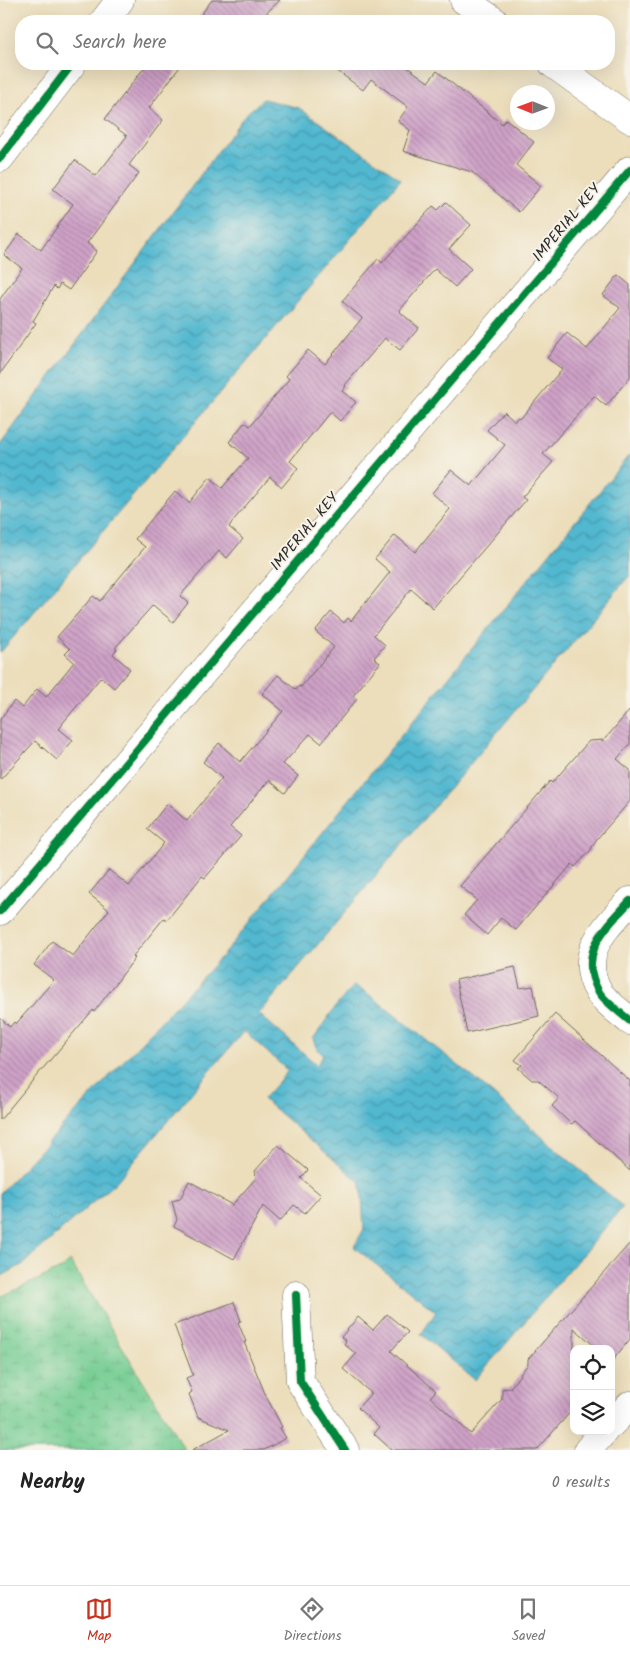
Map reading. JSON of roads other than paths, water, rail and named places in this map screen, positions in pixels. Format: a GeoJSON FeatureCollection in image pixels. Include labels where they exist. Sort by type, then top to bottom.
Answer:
{"type":"FeatureCollection","features":[{"type":"Feature","properties":{"kind":"street"},"geometry":{"type":"LineString","coordinates":[[109,15],[120,0]]}},
{"type":"Feature","properties":{"kind":"street"},"geometry":{"type":"LineString","coordinates":[[464,0],[485,15]]}},
{"type":"Feature","properties":{"kind":"street"},"geometry":{"type":"LineString","coordinates":[[0,158],[67,70]]}},
{"type":"Feature","properties":{"kind":"street"},"geometry":{"type":"LineString","coordinates":[[561,70],[630,119]]}},
{"type":"Feature","properties":{"kind":"street","name":"IMPERIAL KEY"},"geometry":{"type":"LineString","coordinates":[[0,911],[630,170]]}},
{"type":"Feature","properties":{"kind":"street"},"geometry":{"type":"LineString","coordinates":[[630,901],[597,938],[589,968],[599,993],[630,1022]]}},
{"type":"Feature","properties":{"kind":"street"},"geometry":{"type":"LineString","coordinates":[[296,1295],[300,1381],[345,1450]]}},
{"type":"Feature","properties":{"kind":"street"},"geometry":{"type":"LineString","coordinates":[[615,1420],[630,1405]]}},
{"type":"Feature","properties":{"kind":"street"},"geometry":{"type":"LineString","coordinates":[[588,1450],[601,1435]]}},
{"type":"Feature","properties":{"kind":"water"},"geometry":{"type":"Polygon","coordinates":[[[263,99],[299,108],[401,179],[0,653],[0,445],[245,115],[263,99]]]}},
{"type":"Feature","properties":{"kind":"water"},"geometry":{"type":"Polygon","coordinates":[[[630,454],[630,575],[259,1014],[317,1065],[323,1055],[316,1047],[313,1039],[336,1006],[354,985],[367,993],[474,1078],[623,1207],[475,1380],[421,1334],[436,1312],[354,1247],[364,1229],[361,1183],[263,1099],[288,1071],[244,1031],[116,1182],[22,1265],[0,1277],[0,1193],[223,955],[630,454]]]}}]}
